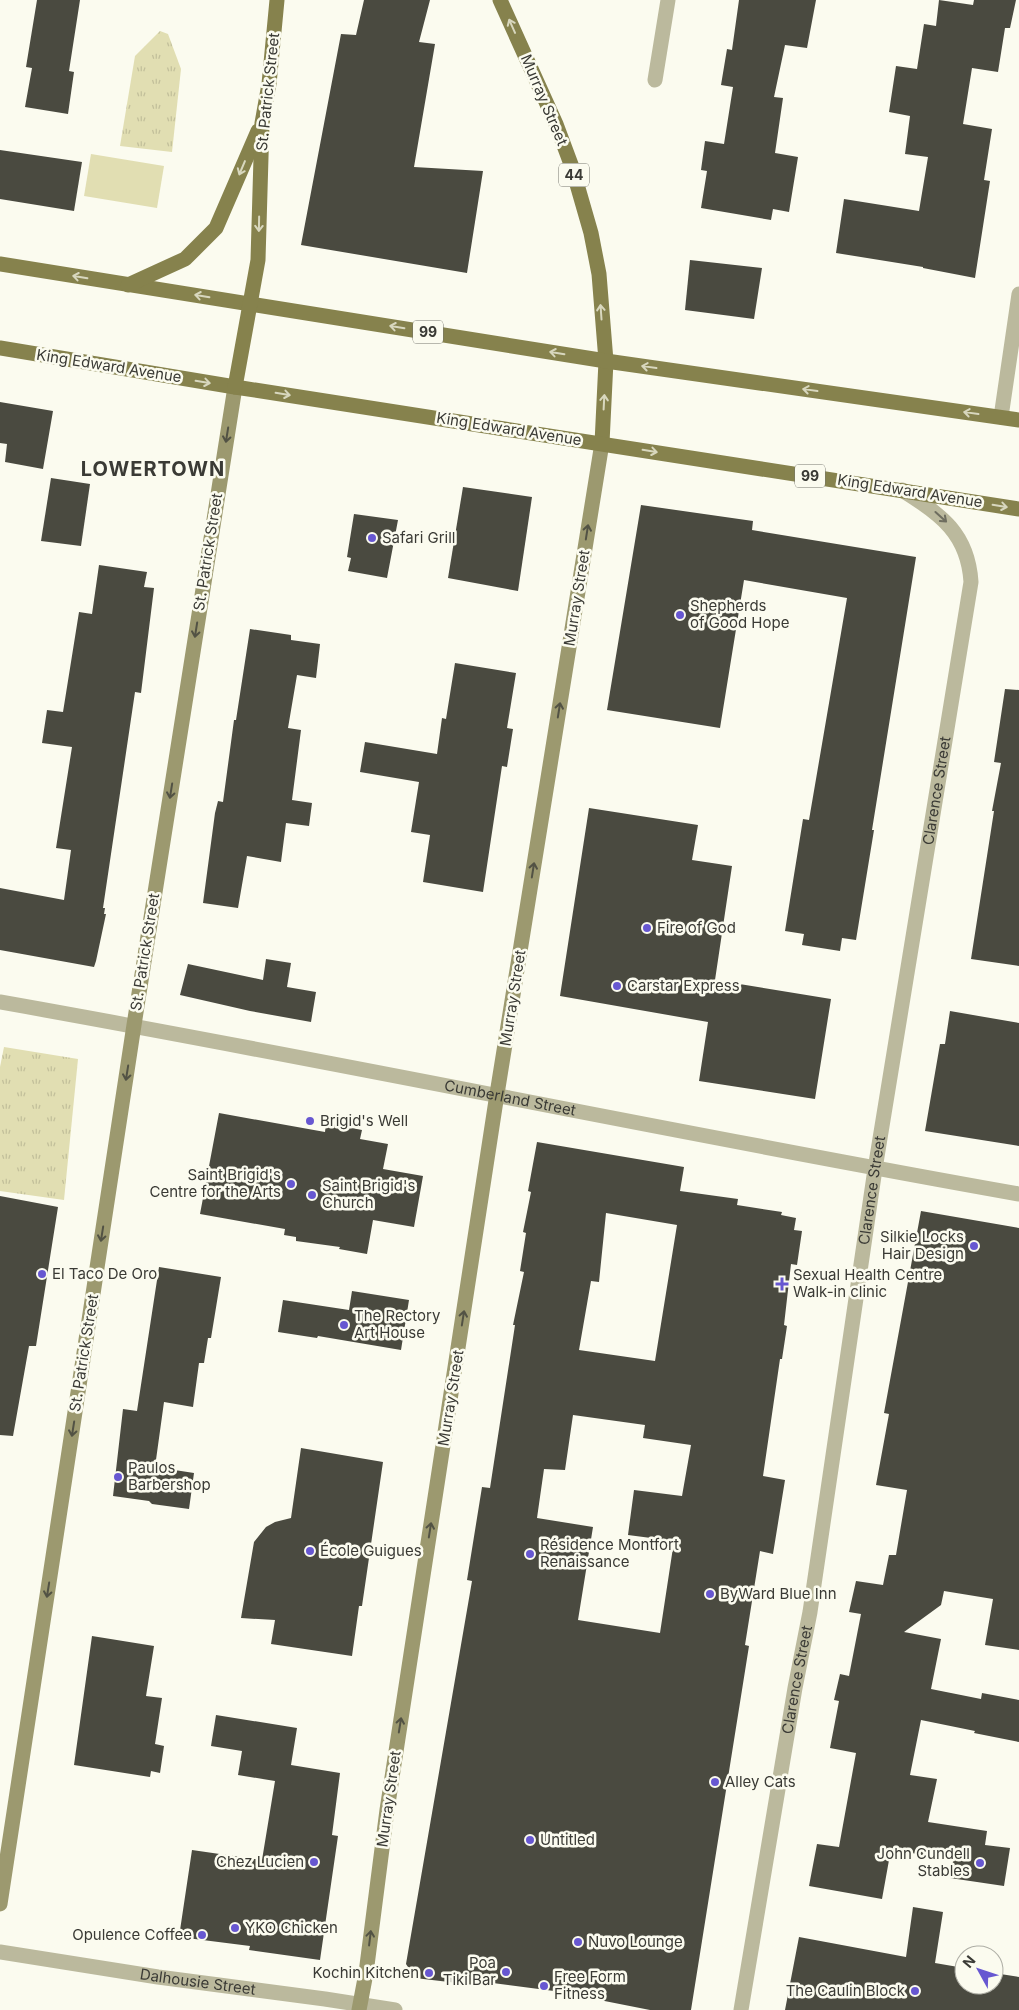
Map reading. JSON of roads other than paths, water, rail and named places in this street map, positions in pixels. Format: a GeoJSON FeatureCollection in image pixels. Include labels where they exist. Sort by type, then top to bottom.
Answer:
{"type":"FeatureCollection","features":[{"type":"Feature","properties":{"kind":"main road","name":"St. Patrick Street"},"geometry":{"type":"LineString","coordinates":[[0,1904],[134,1025],[235,387],[258,260],[262,123],[270,84],[277,0]]}},
{"type":"Feature","properties":{"kind":"main road","name":"Murray Street"},"geometry":{"type":"LineString","coordinates":[[360,2007],[390,1791],[497,1094],[602,443],[606,361],[599,274],[591,233],[572,167],[556,124],[500,0]]}},
{"type":"Feature","properties":{"kind":"main road"},"geometry":{"type":"LineString","coordinates":[[128,285],[185,259],[216,228],[262,123]]}},
{"type":"Feature","properties":{"kind":"main road","name":"99"},"geometry":{"type":"LineString","coordinates":[[0,264],[606,361],[1019,420]]}},
{"type":"Feature","properties":{"kind":"main road","name":"King Edward Avenue"},"geometry":{"type":"LineString","coordinates":[[0,348],[235,387],[1019,509]]}},
{"type":"Feature","properties":{"kind":"street"},"geometry":{"type":"LineString","coordinates":[[654,80],[668,0]]}},
{"type":"Feature","properties":{"kind":"street"},"geometry":{"type":"LineString","coordinates":[[1001,418],[1019,294]]}},
{"type":"Feature","properties":{"kind":"street","name":"Clarence Street"},"geometry":{"type":"LineString","coordinates":[[741,2010],[810,1612],[875,1168],[971,582],[970,566],[958,537],[947,522],[931,508],[901,490]]}},
{"type":"Feature","properties":{"kind":"street","name":"Cumberland Street"},"geometry":{"type":"LineString","coordinates":[[0,1002],[134,1025],[1019,1194]]}},
{"type":"Feature","properties":{"kind":"street","name":"Dalhousie Street"},"geometry":{"type":"LineString","coordinates":[[0,1952],[360,2007],[395,2010]]}},
{"type":"Feature","properties":{"kind":"place","name":"Safari Grill"},"geometry":{"type":"Point","coordinates":[372,538]}},
{"type":"Feature","properties":{"kind":"place","name":"Shepherds of Good Hope"},"geometry":{"type":"Point","coordinates":[680,615]}},
{"type":"Feature","properties":{"kind":"place","name":"Fire of God"},"geometry":{"type":"Point","coordinates":[647,928]}},
{"type":"Feature","properties":{"kind":"place","name":"Carstar Express"},"geometry":{"type":"Point","coordinates":[617,986]}},
{"type":"Feature","properties":{"kind":"place","name":"Brigid's Well"},"geometry":{"type":"Point","coordinates":[310,1121]}},
{"type":"Feature","properties":{"kind":"place","name":"Saint Brigid's Centre for the Arts"},"geometry":{"type":"Point","coordinates":[291,1184]}},
{"type":"Feature","properties":{"kind":"place","name":"Saint Brigid's Church"},"geometry":{"type":"Point","coordinates":[312,1195]}},
{"type":"Feature","properties":{"kind":"place","name":"Silkie Locks Hair Design"},"geometry":{"type":"Point","coordinates":[974,1246]}},
{"type":"Feature","properties":{"kind":"place","name":"El Taco De Oro"},"geometry":{"type":"Point","coordinates":[42,1274]}},
{"type":"Feature","properties":{"kind":"place","name":"Sexual Health Centre Walk-in clinic"},"geometry":{"type":"Point","coordinates":[782,1284]}},
{"type":"Feature","properties":{"kind":"place","name":"The Rectory Art House"},"geometry":{"type":"Point","coordinates":[344,1325]}},
{"type":"Feature","properties":{"kind":"place","name":"Paulos Barbershop"},"geometry":{"type":"Point","coordinates":[118,1477]}},
{"type":"Feature","properties":{"kind":"place","name":"École Guigues"},"geometry":{"type":"Point","coordinates":[310,1551]}},
{"type":"Feature","properties":{"kind":"place","name":"Résidence Montfort Renaissance"},"geometry":{"type":"Point","coordinates":[530,1554]}},
{"type":"Feature","properties":{"kind":"place","name":"ByWard Blue Inn"},"geometry":{"type":"Point","coordinates":[710,1594]}},
{"type":"Feature","properties":{"kind":"place","name":"Alley Cats"},"geometry":{"type":"Point","coordinates":[715,1782]}},
{"type":"Feature","properties":{"kind":"place","name":"Untitled"},"geometry":{"type":"Point","coordinates":[530,1840]}},
{"type":"Feature","properties":{"kind":"place","name":"Chez Lucien"},"geometry":{"type":"Point","coordinates":[314,1862]}},
{"type":"Feature","properties":{"kind":"place","name":"John Cundell Stables"},"geometry":{"type":"Point","coordinates":[980,1863]}},
{"type":"Feature","properties":{"kind":"place","name":"YKO Chicken"},"geometry":{"type":"Point","coordinates":[235,1928]}},
{"type":"Feature","properties":{"kind":"place","name":"Opulence Coffee"},"geometry":{"type":"Point","coordinates":[202,1935]}},
{"type":"Feature","properties":{"kind":"place","name":"Nuvo Lounge"},"geometry":{"type":"Point","coordinates":[578,1942]}},
{"type":"Feature","properties":{"kind":"place","name":"Poa Tiki Bar"},"geometry":{"type":"Point","coordinates":[506,1972]}},
{"type":"Feature","properties":{"kind":"place","name":"Kochin Kitchen"},"geometry":{"type":"Point","coordinates":[429,1973]}},
{"type":"Feature","properties":{"kind":"place","name":"Free Form Fitness"},"geometry":{"type":"Point","coordinates":[544,1986]}},
{"type":"Feature","properties":{"kind":"place","name":"The Caulin Block"},"geometry":{"type":"Point","coordinates":[915,1991]}},
{"type":"Feature","properties":{"kind":"district","name":"LOWERTOWN"},"geometry":{"type":"Point","coordinates":[153,469]}}]}
